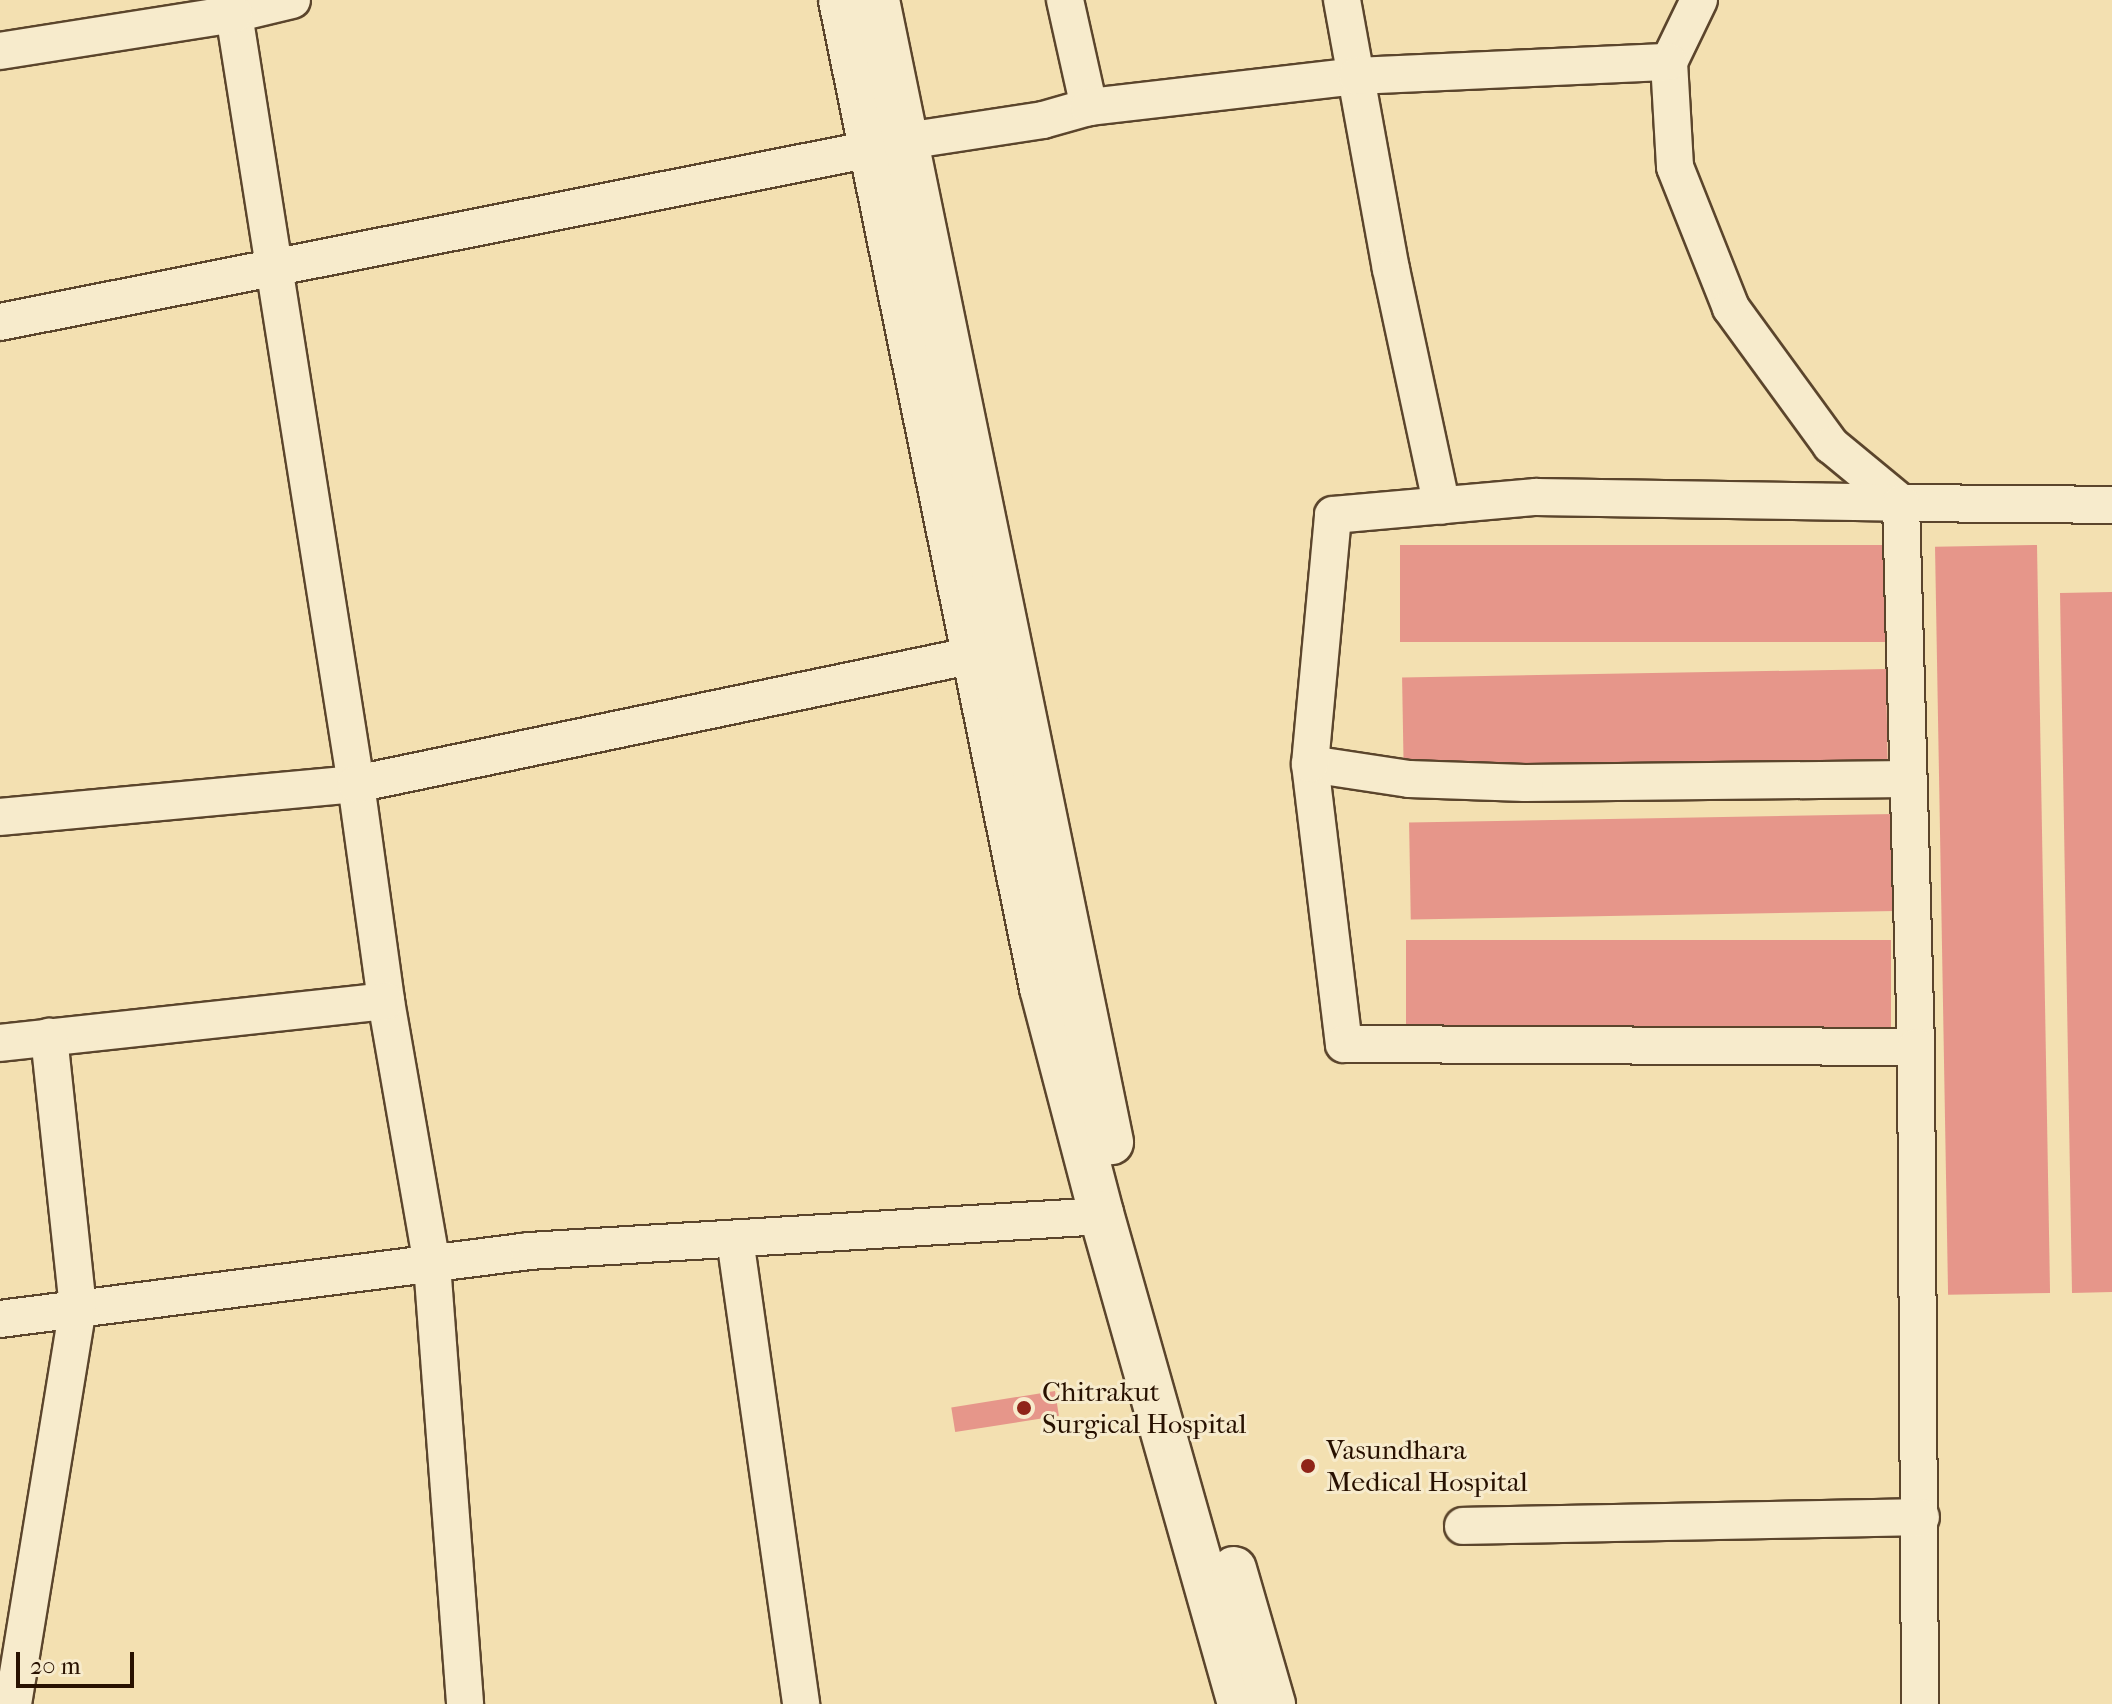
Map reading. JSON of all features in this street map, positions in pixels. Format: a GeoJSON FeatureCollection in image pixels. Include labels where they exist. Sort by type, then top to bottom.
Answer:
{"type":"FeatureCollection","features":[{"type":"Feature","properties":{"kind":"main road"},"geometry":{"type":"LineString","coordinates":[[841,0],[889,145],[1110,1137],[1273,1704]]}},
{"type":"Feature","properties":{"kind":"main road"},"geometry":{"type":"LineString","coordinates":[[877,0],[889,145],[974,655],[1042,988],[1240,1704]]}},
{"type":"Feature","properties":{"kind":"street"},"geometry":{"type":"LineString","coordinates":[[0,51],[234,14],[292,0]]}},
{"type":"Feature","properties":{"kind":"street"},"geometry":{"type":"LineString","coordinates":[[1065,0],[1089,107]]}},
{"type":"Feature","properties":{"kind":"street"},"geometry":{"type":"LineString","coordinates":[[1342,0],[1391,269],[1442,506]]}},
{"type":"Feature","properties":{"kind":"street"},"geometry":{"type":"LineString","coordinates":[[1699,0],[1669,62],[1675,167],[1731,308],[1831,445],[1901,503],[1916,1047],[1920,1704]]}},
{"type":"Feature","properties":{"kind":"street"},"geometry":{"type":"LineString","coordinates":[[234,14],[356,784],[386,1001],[432,1264],[465,1704]]}},
{"type":"Feature","properties":{"kind":"street"},"geometry":{"type":"LineString","coordinates":[[0,322],[889,145],[1043,120],[1089,107],[1357,76],[1669,62]]}},
{"type":"Feature","properties":{"kind":"street"},"geometry":{"type":"LineString","coordinates":[[1916,1047],[1344,1044],[1310,764],[1333,515],[1536,497],[2112,505]]}},
{"type":"Feature","properties":{"kind":"street"},"geometry":{"type":"LineString","coordinates":[[0,817],[356,784],[974,655]]}},
{"type":"Feature","properties":{"kind":"street"},"geometry":{"type":"LineString","coordinates":[[1310,764],[1409,779],[1525,783],[1908,779]]}},
{"type":"Feature","properties":{"kind":"street"},"geometry":{"type":"LineString","coordinates":[[0,1043],[386,1001]]}},
{"type":"Feature","properties":{"kind":"street"},"geometry":{"type":"LineString","coordinates":[[13,1704],[78,1308],[49,1037]]}},
{"type":"Feature","properties":{"kind":"street"},"geometry":{"type":"LineString","coordinates":[[0,1319],[529,1251],[1103,1216]]}},
{"type":"Feature","properties":{"kind":"street"},"geometry":{"type":"LineString","coordinates":[[735,1239],[801,1704]]}},
{"type":"Feature","properties":{"kind":"street"},"geometry":{"type":"LineString","coordinates":[[1463,1526],[1921,1517]]}},
{"type":"Feature","properties":{"kind":"building"},"geometry":{"type":"Polygon","coordinates":[[[1400,545],[1885,545],[1885,642],[1400,642],[1400,545]]]}},
{"type":"Feature","properties":{"kind":"building"},"geometry":{"type":"Polygon","coordinates":[[[2037,545],[2050,1293],[1948,1295],[1935,547],[2037,545]]]}},
{"type":"Feature","properties":{"kind":"building"},"geometry":{"type":"Polygon","coordinates":[[[2112,592],[2112,1292],[2072,1293],[2060,593],[2112,592]]]}},
{"type":"Feature","properties":{"kind":"building"},"geometry":{"type":"Polygon","coordinates":[[[1886,669],[1888,766],[1404,774],[1402,677],[1886,669]]]}},
{"type":"Feature","properties":{"kind":"building"},"geometry":{"type":"Polygon","coordinates":[[[1894,814],[1896,911],[1411,919],[1409,822],[1894,814]]]}},
{"type":"Feature","properties":{"kind":"building"},"geometry":{"type":"Polygon","coordinates":[[[1406,940],[1891,940],[1891,1036],[1406,1036],[1406,940]]]}},
{"type":"Feature","properties":{"kind":"building"},"geometry":{"type":"Polygon","coordinates":[[[1055,1391],[1059,1416],[955,1432],[951,1407],[1055,1391]]]}},
{"type":"Feature","properties":{"kind":"place","name":"Chitrakut Surgical Hospital"},"geometry":{"type":"Point","coordinates":[1024,1408]}},
{"type":"Feature","properties":{"kind":"place","name":"Vasundhara Medical Hospital"},"geometry":{"type":"Point","coordinates":[1308,1466]}}]}
